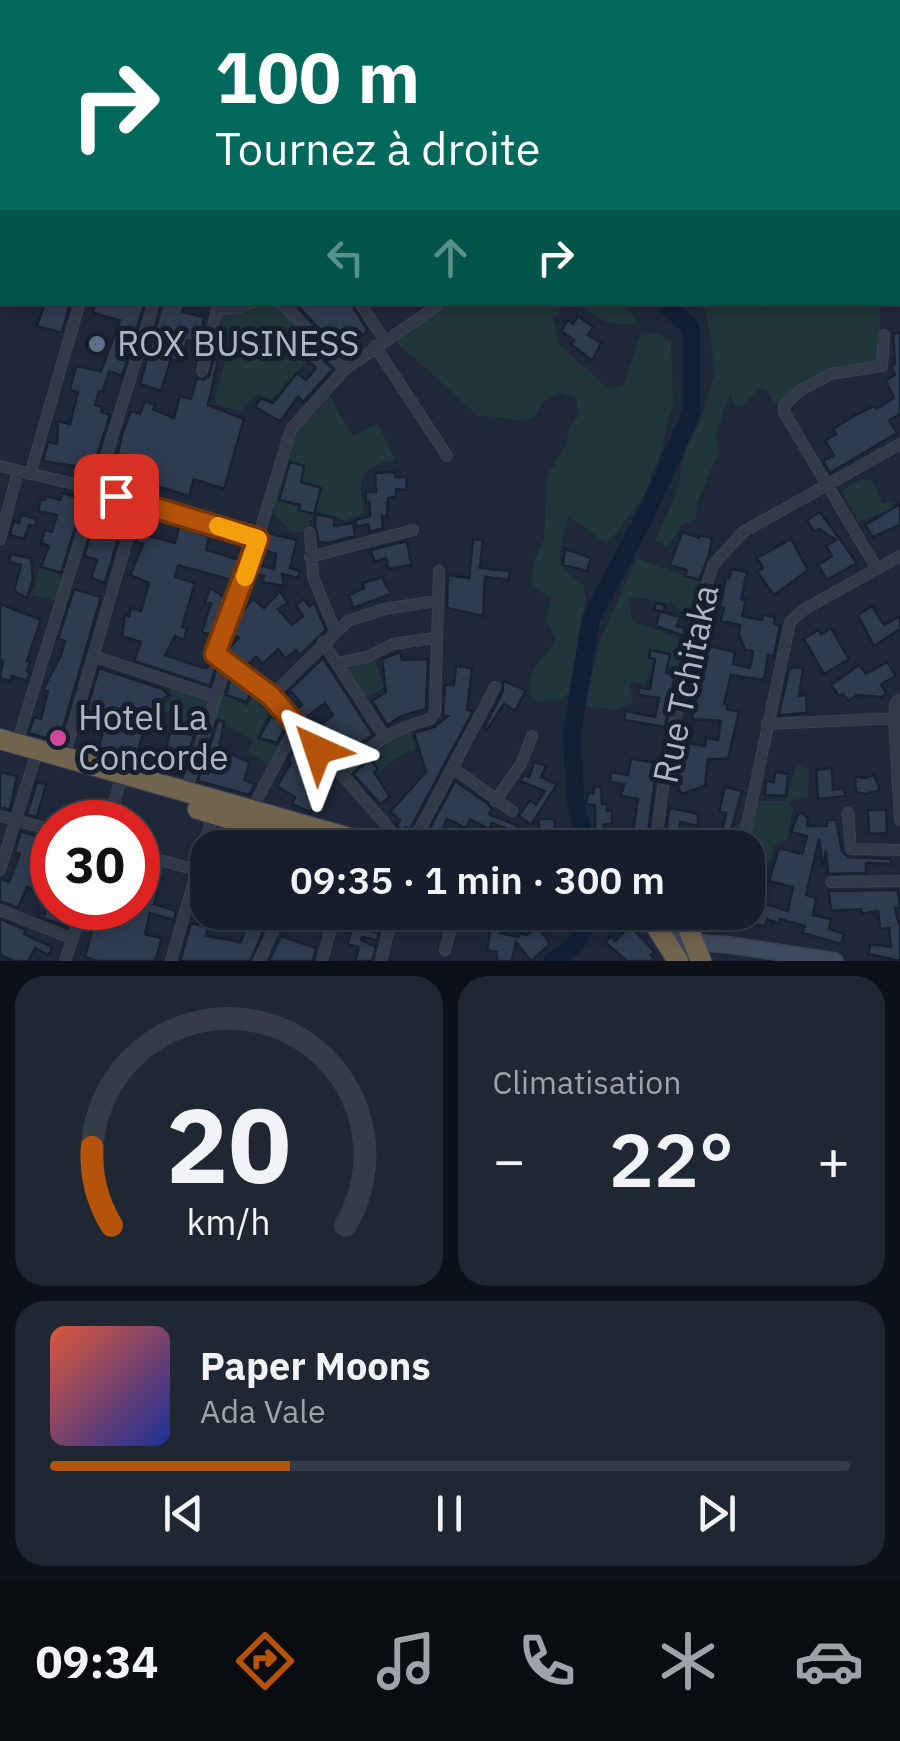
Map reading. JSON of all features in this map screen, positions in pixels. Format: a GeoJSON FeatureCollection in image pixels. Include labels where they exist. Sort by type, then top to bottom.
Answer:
{"type":"FeatureCollection","features":[{"type":"Feature","properties":{"kind":"highway"},"geometry":{"type":"LineString","coordinates":[[5,745],[322,830]]}},
{"type":"Feature","properties":{"kind":"highway"},"geometry":{"type":"LineString","coordinates":[[5,745],[34,760],[260,830]]}},
{"type":"Feature","properties":{"kind":"highway"},"geometry":{"type":"LineString","coordinates":[[657,930],[678,961]]}},
{"type":"Feature","properties":{"kind":"street"},"geometry":{"type":"LineString","coordinates":[[0,539],[79,305]]}},
{"type":"Feature","properties":{"kind":"street"},"geometry":{"type":"LineString","coordinates":[[5,745],[153,305]]}},
{"type":"Feature","properties":{"kind":"street"},"geometry":{"type":"LineString","coordinates":[[202,371],[219,306],[246,305]]}},
{"type":"Feature","properties":{"kind":"street"},"geometry":{"type":"LineString","coordinates":[[284,305],[345,369]]}},
{"type":"Feature","properties":{"kind":"street"},"geometry":{"type":"LineString","coordinates":[[361,305],[447,456]]}},
{"type":"Feature","properties":{"kind":"street"},"geometry":{"type":"LineString","coordinates":[[390,830],[271,696],[215,651],[258,539],[288,436],[345,369],[436,306]]}},
{"type":"Feature","properties":{"kind":"street"},"geometry":{"type":"LineString","coordinates":[[877,569],[826,486],[784,406],[800,390],[832,374],[882,366],[884,335]]}},
{"type":"Feature","properties":{"kind":"street","name":"Rue Tchitaka"},"geometry":{"type":"LineString","coordinates":[[658,830],[677,710],[712,565],[744,532],[900,444]]}},
{"type":"Feature","properties":{"kind":"street"},"geometry":{"type":"LineString","coordinates":[[0,466],[94,489],[258,539]]}},
{"type":"Feature","properties":{"kind":"street"},"geometry":{"type":"LineString","coordinates":[[64,758],[138,502]]}},
{"type":"Feature","properties":{"kind":"street"},"geometry":{"type":"LineString","coordinates":[[310,557],[414,530]]}},
{"type":"Feature","properties":{"kind":"street"},"geometry":{"type":"LineString","coordinates":[[310,533],[313,578],[335,630]]}},
{"type":"Feature","properties":{"kind":"street"},"geometry":{"type":"LineString","coordinates":[[746,830],[790,622],[803,610],[900,556]]}},
{"type":"Feature","properties":{"kind":"street"},"geometry":{"type":"LineString","coordinates":[[341,774],[384,736],[430,719],[434,712],[438,572]]}},
{"type":"Feature","properties":{"kind":"street"},"geometry":{"type":"LineString","coordinates":[[271,696],[348,621],[384,609],[437,602]]}},
{"type":"Feature","properties":{"kind":"street"},"geometry":{"type":"LineString","coordinates":[[338,663],[367,657],[393,644],[434,638]]}},
{"type":"Feature","properties":{"kind":"street"},"geometry":{"type":"LineString","coordinates":[[323,642],[384,736]]}},
{"type":"Feature","properties":{"kind":"street"},"geometry":{"type":"LineString","coordinates":[[94,656],[216,697]]}},
{"type":"Feature","properties":{"kind":"street"},"geometry":{"type":"LineString","coordinates":[[185,792],[227,662]]}},
{"type":"Feature","properties":{"kind":"street"},"geometry":{"type":"LineString","coordinates":[[420,830],[495,686]]}},
{"type":"Feature","properties":{"kind":"street"},"geometry":{"type":"LineString","coordinates":[[900,699],[895,704],[900,820]]}},
{"type":"Feature","properties":{"kind":"street"},"geometry":{"type":"LineString","coordinates":[[767,724],[897,718]]}},
{"type":"Feature","properties":{"kind":"street"},"geometry":{"type":"LineString","coordinates":[[252,810],[296,726]]}},
{"type":"Feature","properties":{"kind":"street"},"geometry":{"type":"LineString","coordinates":[[495,801],[521,764],[532,736]]}},
{"type":"Feature","properties":{"kind":"street"},"geometry":{"type":"LineString","coordinates":[[0,870],[34,760]]}},
{"type":"Feature","properties":{"kind":"street"},"geometry":{"type":"LineString","coordinates":[[453,768],[512,811]]}},
{"type":"Feature","properties":{"kind":"street"},"geometry":{"type":"LineString","coordinates":[[115,800],[119,785]]}},
{"type":"Feature","properties":{"kind":"street"},"geometry":{"type":"LineString","coordinates":[[848,813],[851,850],[900,850]]}},
{"type":"Feature","properties":{"kind":"street"},"geometry":{"type":"LineString","coordinates":[[208,830],[213,814]]}},
{"type":"Feature","properties":{"kind":"street"},"geometry":{"type":"LineString","coordinates":[[0,816],[30,824]]}},
{"type":"Feature","properties":{"kind":"street"},"geometry":{"type":"LineString","coordinates":[[160,860],[190,868]]}},
{"type":"Feature","properties":{"kind":"street"},"geometry":{"type":"LineString","coordinates":[[831,882],[900,881]]}},
{"type":"Feature","properties":{"kind":"street"},"geometry":{"type":"LineString","coordinates":[[171,961],[190,892]]}},
{"type":"Feature","properties":{"kind":"street"},"geometry":{"type":"LineString","coordinates":[[0,910],[73,939]]}},
{"type":"Feature","properties":{"kind":"street"},"geometry":{"type":"LineString","coordinates":[[64,961],[76,930]]}},
{"type":"Feature","properties":{"kind":"street"},"geometry":{"type":"LineString","coordinates":[[259,961],[274,930]]}},
{"type":"Feature","properties":{"kind":"street"},"geometry":{"type":"LineString","coordinates":[[322,961],[330,930]]}},
{"type":"Feature","properties":{"kind":"street"},"geometry":{"type":"LineString","coordinates":[[381,961],[389,930]]}},
{"type":"Feature","properties":{"kind":"street"},"geometry":{"type":"LineString","coordinates":[[445,950],[450,930]]}},
{"type":"Feature","properties":{"kind":"street"},"geometry":{"type":"LineString","coordinates":[[689,931],[730,945],[835,961]]}},
{"type":"Feature","properties":{"kind":"green space"},"geometry":{"type":"Polygon","coordinates":[[[280,305],[318,349],[271,400],[258,394],[240,411],[217,405],[215,398],[230,343],[221,325],[222,313],[280,305]]]}},
{"type":"Feature","properties":{"kind":"green space"},"geometry":{"type":"Polygon","coordinates":[[[443,305],[564,305],[553,318],[559,344],[606,387],[615,388],[624,385],[640,336],[656,333],[671,340],[673,403],[657,465],[650,473],[652,487],[607,544],[568,516],[561,562],[583,584],[586,601],[565,698],[540,702],[532,699],[531,677],[555,636],[546,621],[551,597],[532,588],[533,563],[544,540],[547,476],[579,415],[576,398],[560,393],[543,401],[535,416],[526,421],[477,415],[395,341],[443,305]]]}},
{"type":"Feature","properties":{"kind":"green space"},"geometry":{"type":"Polygon","coordinates":[[[577,305],[625,305],[638,323],[608,322],[577,305]]]}},
{"type":"Feature","properties":{"kind":"green space"},"geometry":{"type":"Polygon","coordinates":[[[700,305],[765,305],[765,309],[766,305],[881,305],[878,361],[837,370],[781,403],[774,402],[767,390],[761,388],[743,405],[734,406],[730,393],[716,434],[719,451],[697,504],[696,519],[681,526],[668,547],[655,541],[676,494],[686,448],[702,417],[715,372],[706,311],[700,305]]]}},
{"type":"Feature","properties":{"kind":"green space"},"geometry":{"type":"Polygon","coordinates":[[[328,394],[353,436],[378,423],[395,460],[374,466],[363,476],[364,513],[345,521],[316,510],[305,532],[291,532],[273,513],[272,504],[292,437],[328,394]]]}},
{"type":"Feature","properties":{"kind":"green space"},"geometry":{"type":"Polygon","coordinates":[[[861,479],[873,481],[882,503],[893,502],[889,516],[881,513],[859,522],[842,491],[861,479]]]}},
{"type":"Feature","properties":{"kind":"green space"},"geometry":{"type":"Polygon","coordinates":[[[637,558],[699,581],[694,613],[680,612],[676,605],[629,599],[632,621],[678,638],[680,658],[685,660],[680,674],[652,667],[645,684],[629,682],[633,702],[614,710],[585,706],[600,640],[637,558]]]}},
{"type":"Feature","properties":{"kind":"green space"},"geometry":{"type":"Polygon","coordinates":[[[40,566],[63,576],[56,601],[32,595],[40,566]]]}},
{"type":"Feature","properties":{"kind":"green space"},"geometry":{"type":"Polygon","coordinates":[[[374,658],[384,688],[364,699],[346,670],[374,658]]]}},
{"type":"Feature","properties":{"kind":"green space"},"geometry":{"type":"Polygon","coordinates":[[[169,685],[209,699],[201,731],[172,722],[174,715],[162,710],[171,697],[169,685]]]}},
{"type":"Feature","properties":{"kind":"green space"},"geometry":{"type":"Polygon","coordinates":[[[255,691],[262,695],[259,705],[268,712],[257,739],[280,747],[267,772],[264,762],[247,752],[253,743],[251,738],[226,726],[226,721],[211,718],[221,693],[248,706],[255,691]]]}},
{"type":"Feature","properties":{"kind":"green space"},"geometry":{"type":"Polygon","coordinates":[[[408,727],[415,748],[360,788],[345,773],[370,752],[385,748],[383,739],[408,727]]]}},
{"type":"Feature","properties":{"kind":"green space"},"geometry":{"type":"Polygon","coordinates":[[[797,765],[809,768],[808,797],[792,800],[788,805],[793,809],[787,840],[775,845],[771,860],[765,863],[765,830],[731,829],[741,821],[752,828],[757,801],[785,801],[797,765]]]}},
{"type":"Feature","properties":{"kind":"building"},"geometry":{"type":"Polygon","coordinates":[[[44,305],[69,305],[62,333],[37,326],[44,305]]]}},
{"type":"Feature","properties":{"kind":"building"},"geometry":{"type":"Polygon","coordinates":[[[94,305],[144,305],[122,376],[109,371],[103,392],[99,391],[95,405],[110,415],[93,469],[43,461],[48,442],[57,444],[58,421],[70,424],[78,392],[70,390],[76,366],[101,371],[120,320],[93,313],[94,305]]]}},
{"type":"Feature","properties":{"kind":"building"},"geometry":{"type":"Polygon","coordinates":[[[162,305],[184,305],[182,312],[204,317],[200,343],[187,340],[182,362],[171,359],[161,391],[140,384],[162,305]]]}},
{"type":"Feature","properties":{"kind":"building"},"geometry":{"type":"Polygon","coordinates":[[[297,305],[352,305],[368,331],[341,352],[297,305]]]}},
{"type":"Feature","properties":{"kind":"building"},"geometry":{"type":"Polygon","coordinates":[[[578,316],[593,327],[588,335],[601,343],[592,361],[561,331],[568,320],[573,324],[578,316]]]}},
{"type":"Feature","properties":{"kind":"building"},"geometry":{"type":"Polygon","coordinates":[[[900,332],[900,414],[889,420],[897,433],[830,473],[823,461],[834,455],[825,441],[836,434],[833,429],[894,398],[886,380],[895,375],[891,365],[895,364],[893,334],[900,332]]]}},
{"type":"Feature","properties":{"kind":"building"},"geometry":{"type":"Polygon","coordinates":[[[317,354],[333,369],[303,402],[298,397],[280,421],[255,407],[261,398],[273,403],[297,373],[306,380],[316,368],[309,361],[317,354]]]}},
{"type":"Feature","properties":{"kind":"building"},"geometry":{"type":"Polygon","coordinates":[[[214,359],[218,360],[208,405],[244,419],[224,489],[194,479],[189,496],[141,481],[139,487],[113,481],[131,411],[140,414],[145,401],[174,418],[180,396],[191,399],[197,378],[209,376],[214,359]]]}},
{"type":"Feature","properties":{"kind":"building"},"geometry":{"type":"Polygon","coordinates":[[[290,462],[304,466],[301,482],[321,488],[314,514],[299,510],[300,505],[279,500],[290,462]]]}},
{"type":"Feature","properties":{"kind":"building"},"geometry":{"type":"Polygon","coordinates":[[[395,472],[395,477],[407,477],[406,490],[396,489],[396,497],[388,498],[383,528],[370,532],[368,524],[357,527],[355,520],[370,516],[366,492],[376,492],[375,473],[395,472]]]}},
{"type":"Feature","properties":{"kind":"building"},"geometry":{"type":"Polygon","coordinates":[[[62,493],[84,499],[61,573],[41,567],[49,546],[41,543],[45,530],[52,532],[57,515],[38,511],[41,499],[46,496],[60,500],[62,493]]]}},
{"type":"Feature","properties":{"kind":"building"},"geometry":{"type":"Polygon","coordinates":[[[111,503],[125,508],[125,514],[105,583],[91,578],[97,560],[84,556],[94,523],[100,524],[104,507],[109,509],[111,503]]]}},
{"type":"Feature","properties":{"kind":"building"},"geometry":{"type":"Polygon","coordinates":[[[900,504],[900,525],[873,537],[865,525],[900,504]]]}},
{"type":"Feature","properties":{"kind":"building"},"geometry":{"type":"Polygon","coordinates":[[[820,512],[857,563],[827,580],[818,565],[832,556],[826,546],[836,540],[819,529],[814,531],[807,520],[820,512]]]}},
{"type":"Feature","properties":{"kind":"building"},"geometry":{"type":"Polygon","coordinates":[[[316,514],[335,518],[334,526],[353,523],[355,536],[319,542],[316,514]]]}},
{"type":"Feature","properties":{"kind":"building"},"geometry":{"type":"Polygon","coordinates":[[[21,515],[37,519],[35,526],[29,525],[24,539],[10,535],[14,521],[19,523],[21,515]]]}},
{"type":"Feature","properties":{"kind":"building"},"geometry":{"type":"Polygon","coordinates":[[[140,527],[148,529],[146,535],[175,543],[179,527],[199,533],[209,537],[206,550],[240,560],[231,580],[178,565],[175,577],[195,583],[182,627],[187,628],[184,640],[175,636],[165,655],[203,668],[210,662],[216,667],[210,686],[134,661],[141,642],[122,636],[125,615],[129,616],[131,608],[141,611],[149,583],[130,575],[143,544],[136,542],[140,527]]]}},
{"type":"Feature","properties":{"kind":"building"},"geometry":{"type":"Polygon","coordinates":[[[682,532],[712,538],[699,580],[685,576],[687,570],[670,565],[682,532]]]}},
{"type":"Feature","properties":{"kind":"building"},"geometry":{"type":"Polygon","coordinates":[[[268,533],[297,540],[290,568],[300,571],[298,578],[282,574],[284,586],[262,582],[264,576],[256,574],[259,565],[274,569],[276,554],[263,550],[268,533]]]}},
{"type":"Feature","properties":{"kind":"building"},"geometry":{"type":"Polygon","coordinates":[[[473,539],[483,540],[480,568],[510,571],[509,580],[485,577],[483,616],[447,608],[448,575],[469,578],[473,539]]]}},
{"type":"Feature","properties":{"kind":"building"},"geometry":{"type":"Polygon","coordinates":[[[791,539],[808,570],[774,595],[757,571],[763,568],[757,558],[791,539]]]}},
{"type":"Feature","properties":{"kind":"building"},"geometry":{"type":"Polygon","coordinates":[[[407,541],[411,565],[388,569],[386,558],[375,562],[370,550],[407,541]]]}},
{"type":"Feature","properties":{"kind":"building"},"geometry":{"type":"Polygon","coordinates":[[[565,549],[591,558],[587,571],[563,565],[565,549]]]}},
{"type":"Feature","properties":{"kind":"building"},"geometry":{"type":"Polygon","coordinates":[[[11,554],[31,558],[33,580],[27,598],[14,591],[21,565],[9,562],[11,554]]]}},
{"type":"Feature","properties":{"kind":"building"},"geometry":{"type":"Polygon","coordinates":[[[731,569],[747,572],[742,616],[762,620],[763,615],[775,617],[774,624],[780,626],[774,656],[768,655],[764,680],[731,675],[724,704],[739,712],[728,759],[708,759],[705,786],[682,794],[674,781],[682,751],[680,742],[705,746],[706,738],[718,740],[721,721],[692,719],[699,678],[703,679],[705,663],[700,661],[704,645],[735,652],[733,664],[750,668],[753,651],[745,650],[740,625],[721,621],[724,608],[720,607],[731,569]]]}},
{"type":"Feature","properties":{"kind":"building"},"geometry":{"type":"Polygon","coordinates":[[[382,577],[391,594],[353,608],[349,595],[364,588],[363,583],[382,577]]]}},
{"type":"Feature","properties":{"kind":"building"},"geometry":{"type":"Polygon","coordinates":[[[210,588],[227,599],[212,635],[202,632],[211,603],[205,602],[210,588]]]}},
{"type":"Feature","properties":{"kind":"building"},"geometry":{"type":"Polygon","coordinates":[[[74,589],[101,597],[59,742],[29,733],[34,717],[41,719],[48,691],[43,690],[61,655],[65,641],[58,639],[74,589]]]}},
{"type":"Feature","properties":{"kind":"building"},"geometry":{"type":"Polygon","coordinates":[[[280,591],[288,603],[278,609],[292,625],[303,616],[296,605],[304,599],[309,606],[314,603],[326,630],[300,655],[296,650],[286,659],[278,649],[263,664],[256,657],[246,667],[226,651],[239,638],[232,634],[238,617],[253,599],[264,608],[280,591]]]}},
{"type":"Feature","properties":{"kind":"building"},"geometry":{"type":"Polygon","coordinates":[[[656,603],[665,605],[663,612],[680,617],[677,626],[685,628],[684,636],[656,626],[660,611],[654,610],[656,603]]]}},
{"type":"Feature","properties":{"kind":"building"},"geometry":{"type":"Polygon","coordinates":[[[0,604],[41,620],[27,661],[27,681],[12,676],[10,681],[0,678],[0,604]]]}},
{"type":"Feature","properties":{"kind":"building"},"geometry":{"type":"Polygon","coordinates":[[[872,606],[884,625],[900,616],[900,629],[874,646],[858,615],[872,606]]]}},
{"type":"Feature","properties":{"kind":"building"},"geometry":{"type":"Polygon","coordinates":[[[831,628],[849,659],[824,674],[804,639],[818,630],[821,634],[831,628]]]}},
{"type":"Feature","properties":{"kind":"building"},"geometry":{"type":"Polygon","coordinates":[[[650,650],[670,654],[666,673],[675,675],[665,727],[624,720],[626,711],[655,717],[659,698],[638,695],[639,687],[650,689],[655,659],[649,658],[650,650]]]}},
{"type":"Feature","properties":{"kind":"building"},"geometry":{"type":"Polygon","coordinates":[[[400,652],[402,660],[428,659],[426,709],[387,725],[372,701],[386,692],[382,659],[400,652]]]}},
{"type":"Feature","properties":{"kind":"building"},"geometry":{"type":"Polygon","coordinates":[[[323,658],[373,735],[352,748],[341,761],[313,730],[333,715],[325,703],[307,717],[313,725],[310,727],[295,710],[302,705],[292,692],[283,696],[323,658]]]}},
{"type":"Feature","properties":{"kind":"building"},"geometry":{"type":"Polygon","coordinates":[[[887,662],[896,676],[881,684],[887,694],[881,697],[857,695],[849,701],[831,685],[859,665],[866,674],[887,662]]]}},
{"type":"Feature","properties":{"kind":"building"},"geometry":{"type":"Polygon","coordinates":[[[456,666],[472,668],[467,710],[473,711],[410,829],[400,830],[397,825],[400,820],[390,812],[426,772],[414,733],[434,727],[448,716],[443,716],[445,685],[454,685],[456,666]]]}},
{"type":"Feature","properties":{"kind":"building"},"geometry":{"type":"Polygon","coordinates":[[[99,668],[163,689],[168,695],[156,706],[154,718],[149,717],[138,750],[164,755],[171,729],[194,736],[188,756],[181,754],[176,770],[183,772],[182,776],[149,767],[151,761],[133,757],[132,762],[123,759],[124,754],[99,748],[103,730],[83,723],[99,668]]]}},
{"type":"Feature","properties":{"kind":"building"},"geometry":{"type":"Polygon","coordinates":[[[789,669],[803,669],[799,696],[806,695],[807,713],[779,715],[789,669]]]}},
{"type":"Feature","properties":{"kind":"building"},"geometry":{"type":"Polygon","coordinates":[[[231,678],[251,692],[247,702],[226,695],[231,678]]]}},
{"type":"Feature","properties":{"kind":"building"},"geometry":{"type":"Polygon","coordinates":[[[503,681],[526,690],[515,711],[504,704],[487,730],[484,728],[503,691],[503,681]]]}},
{"type":"Feature","properties":{"kind":"building"},"geometry":{"type":"Polygon","coordinates":[[[271,716],[286,726],[277,743],[259,738],[271,716]]]}},
{"type":"Feature","properties":{"kind":"building"},"geometry":{"type":"Polygon","coordinates":[[[218,720],[224,722],[219,749],[250,762],[244,780],[255,784],[249,795],[198,781],[218,720]]]}},
{"type":"Feature","properties":{"kind":"building"},"geometry":{"type":"Polygon","coordinates":[[[296,745],[325,769],[316,777],[325,782],[310,812],[292,804],[295,797],[277,786],[291,763],[288,760],[296,745]]]}},
{"type":"Feature","properties":{"kind":"building"},"geometry":{"type":"Polygon","coordinates":[[[370,759],[390,797],[380,804],[353,774],[370,759]]]}},
{"type":"Feature","properties":{"kind":"building"},"geometry":{"type":"Polygon","coordinates":[[[631,759],[657,763],[648,830],[633,830],[638,799],[621,796],[624,784],[610,782],[611,772],[628,775],[631,759]]]}},
{"type":"Feature","properties":{"kind":"building"},"geometry":{"type":"Polygon","coordinates":[[[534,762],[546,766],[541,777],[557,784],[531,825],[519,816],[530,800],[536,805],[545,791],[520,781],[524,775],[529,777],[534,762]]]}},
{"type":"Feature","properties":{"kind":"building"},"geometry":{"type":"Polygon","coordinates":[[[832,768],[833,790],[844,788],[845,796],[818,799],[816,770],[832,768]]]}},
{"type":"Feature","properties":{"kind":"building"},"geometry":{"type":"Polygon","coordinates":[[[0,772],[17,776],[10,810],[0,807],[0,772]]]}},
{"type":"Feature","properties":{"kind":"building"},"geometry":{"type":"Polygon","coordinates":[[[775,772],[788,774],[786,796],[765,795],[766,781],[774,782],[775,772]]]}},
{"type":"Feature","properties":{"kind":"building"},"geometry":{"type":"Polygon","coordinates":[[[874,775],[880,790],[856,792],[855,776],[874,775]]]}},
{"type":"Feature","properties":{"kind":"building"},"geometry":{"type":"Polygon","coordinates":[[[455,781],[487,803],[492,809],[489,814],[518,826],[510,830],[492,823],[489,829],[470,819],[466,828],[447,819],[442,830],[429,830],[455,781]]]}},
{"type":"Feature","properties":{"kind":"building"},"geometry":{"type":"Polygon","coordinates":[[[37,782],[46,784],[42,800],[31,800],[37,782]]]}},
{"type":"Feature","properties":{"kind":"building"},"geometry":{"type":"Polygon","coordinates":[[[594,787],[601,787],[602,804],[612,811],[612,824],[604,824],[604,830],[595,830],[595,805],[586,804],[588,793],[594,793],[594,787]]]}},
{"type":"Feature","properties":{"kind":"building"},"geometry":{"type":"Polygon","coordinates":[[[725,787],[742,791],[731,830],[722,830],[726,813],[719,812],[725,787]]]}},
{"type":"Feature","properties":{"kind":"building"},"geometry":{"type":"Polygon","coordinates":[[[670,805],[698,814],[698,826],[680,822],[680,830],[666,830],[670,805]]]}},
{"type":"Feature","properties":{"kind":"building"},"geometry":{"type":"Polygon","coordinates":[[[868,810],[886,810],[887,833],[869,834],[868,810]]]}},
{"type":"Feature","properties":{"kind":"building"},"geometry":{"type":"Polygon","coordinates":[[[798,814],[808,818],[807,826],[827,826],[827,820],[836,820],[842,851],[848,857],[891,859],[891,864],[866,863],[866,873],[828,874],[826,851],[823,866],[819,839],[806,895],[816,898],[813,915],[831,919],[829,929],[844,934],[841,944],[803,933],[805,926],[780,919],[779,924],[767,919],[765,926],[765,904],[788,911],[793,887],[769,881],[779,848],[802,854],[807,836],[791,832],[798,814]]]}},
{"type":"Feature","properties":{"kind":"building"},"geometry":{"type":"Polygon","coordinates":[[[538,819],[554,819],[556,830],[540,830],[538,819]]]}},
{"type":"Feature","properties":{"kind":"building"},"geometry":{"type":"Polygon","coordinates":[[[21,831],[30,834],[30,888],[27,887],[18,908],[0,901],[0,879],[9,882],[20,854],[15,852],[21,831]]]}},
{"type":"Feature","properties":{"kind":"building"},"geometry":{"type":"Polygon","coordinates":[[[898,890],[900,908],[895,908],[900,928],[900,961],[869,954],[870,944],[891,947],[889,928],[880,929],[878,911],[831,911],[829,891],[898,890]]]}},
{"type":"Feature","properties":{"kind":"building"},"geometry":{"type":"Polygon","coordinates":[[[160,906],[176,911],[174,920],[160,916],[160,906]]]}},
{"type":"Feature","properties":{"kind":"building"},"geometry":{"type":"Polygon","coordinates":[[[0,919],[52,947],[49,955],[35,948],[28,961],[0,955],[0,919]]]}},
{"type":"Feature","properties":{"kind":"building"},"geometry":{"type":"Polygon","coordinates":[[[190,926],[190,930],[207,930],[206,936],[241,942],[245,930],[264,930],[250,961],[180,961],[190,926]]]}},
{"type":"Feature","properties":{"kind":"building"},"geometry":{"type":"Polygon","coordinates":[[[92,930],[146,930],[145,934],[162,938],[155,961],[97,961],[85,957],[92,930]]]}},
{"type":"Feature","properties":{"kind":"building"},"geometry":{"type":"Polygon","coordinates":[[[351,930],[379,933],[377,940],[361,940],[376,947],[372,961],[355,961],[359,947],[348,944],[351,930]]]}},
{"type":"Feature","properties":{"kind":"building"},"geometry":{"type":"Polygon","coordinates":[[[491,930],[519,937],[520,933],[527,935],[540,930],[549,942],[531,961],[516,942],[512,961],[497,961],[497,952],[487,950],[491,930]]]}},
{"type":"Feature","properties":{"kind":"building"},"geometry":{"type":"Polygon","coordinates":[[[626,930],[634,930],[655,952],[651,955],[656,961],[627,961],[605,942],[611,936],[615,941],[626,930]]]}},
{"type":"Feature","properties":{"kind":"building"},"geometry":{"type":"Polygon","coordinates":[[[281,936],[316,948],[313,961],[269,961],[281,936]]]}},
{"type":"Feature","properties":{"kind":"waterway"},"geometry":{"type":"LineString","coordinates":[[582,830],[575,798],[572,733],[591,618],[646,514],[691,414],[691,328],[667,305]]}},
{"type":"Feature","properties":{"kind":"waterway"},"geometry":{"type":"LineString","coordinates":[[552,961],[577,941],[583,930]]}},
{"type":"Feature","properties":{"kind":"slow traffic"},"geometry":{"type":"LineString","coordinates":[[218,526],[258,539],[245,577]]}},
{"type":"Feature","properties":{"kind":"place","name":"ROX BUSINESS"},"geometry":{"type":"Point","coordinates":[97,344]}},
{"type":"Feature","properties":{"kind":"place","name":"Hotel La Concorde"},"geometry":{"type":"Point","coordinates":[58,738]}},
{"type":"Feature","properties":{"kind":"route"},"geometry":{"type":"LineString","coordinates":[[116,496],[258,539],[215,654],[271,696],[318,750]]}}]}
